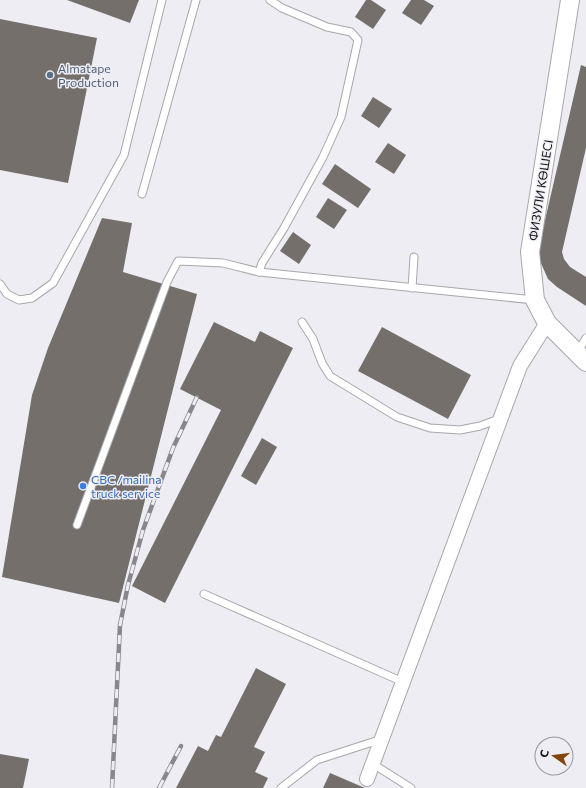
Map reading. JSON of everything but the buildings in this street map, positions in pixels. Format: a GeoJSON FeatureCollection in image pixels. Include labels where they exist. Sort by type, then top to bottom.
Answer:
{"type":"FeatureCollection","features":[{"type":"Feature","properties":{"kind":"street","name":"ФИЗУЛИ КӨШЕСІ"},"geometry":{"type":"LineString","coordinates":[[570,0],[530,252],[535,300],[547,323],[583,351]]}},
{"type":"Feature","properties":{"kind":"street"},"geometry":{"type":"LineString","coordinates":[[368,780],[520,366],[547,323]]}},
{"type":"Feature","properties":{"kind":"lane"},"geometry":{"type":"LineString","coordinates":[[0,284],[7,294],[19,300],[32,298],[53,283],[124,155],[162,0]]}},
{"type":"Feature","properties":{"kind":"lane"},"geometry":{"type":"LineString","coordinates":[[142,194],[196,0]]}},
{"type":"Feature","properties":{"kind":"lane"},"geometry":{"type":"LineString","coordinates":[[259,272],[262,263],[284,228],[323,157],[341,117],[358,40],[351,32],[327,27],[282,8],[270,0]]}},
{"type":"Feature","properties":{"kind":"lane"},"geometry":{"type":"LineString","coordinates":[[412,288],[414,257]]}},
{"type":"Feature","properties":{"kind":"lane"},"geometry":{"type":"LineString","coordinates":[[76,525],[167,282],[178,261],[223,263],[259,272],[535,300]]}},
{"type":"Feature","properties":{"kind":"lane"},"geometry":{"type":"LineString","coordinates":[[302,322],[313,339],[322,362],[330,376],[397,417],[430,428],[460,430],[480,426],[501,418]]}},
{"type":"Feature","properties":{"kind":"lane"},"geometry":{"type":"LineString","coordinates":[[204,594],[403,682]]}},
{"type":"Feature","properties":{"kind":"lane"},"geometry":{"type":"LineString","coordinates":[[281,788],[317,760],[382,739]]}},
{"type":"Feature","properties":{"kind":"lane"},"geometry":{"type":"LineString","coordinates":[[373,764],[411,788]]}},
{"type":"Feature","properties":{"kind":"railway"},"geometry":{"type":"LineString","coordinates":[[112,788],[120,625],[128,585],[143,530],[173,448],[197,397]]}},
{"type":"Feature","properties":{"kind":"railway"},"geometry":{"type":"LineString","coordinates":[[159,788],[181,746]]}},
{"type":"Feature","properties":{"kind":"place","name":"Almatape Production"},"geometry":{"type":"Point","coordinates":[50,75]}},
{"type":"Feature","properties":{"kind":"place","name":"CBC /mailina truck service"},"geometry":{"type":"Point","coordinates":[83,486]}}]}
